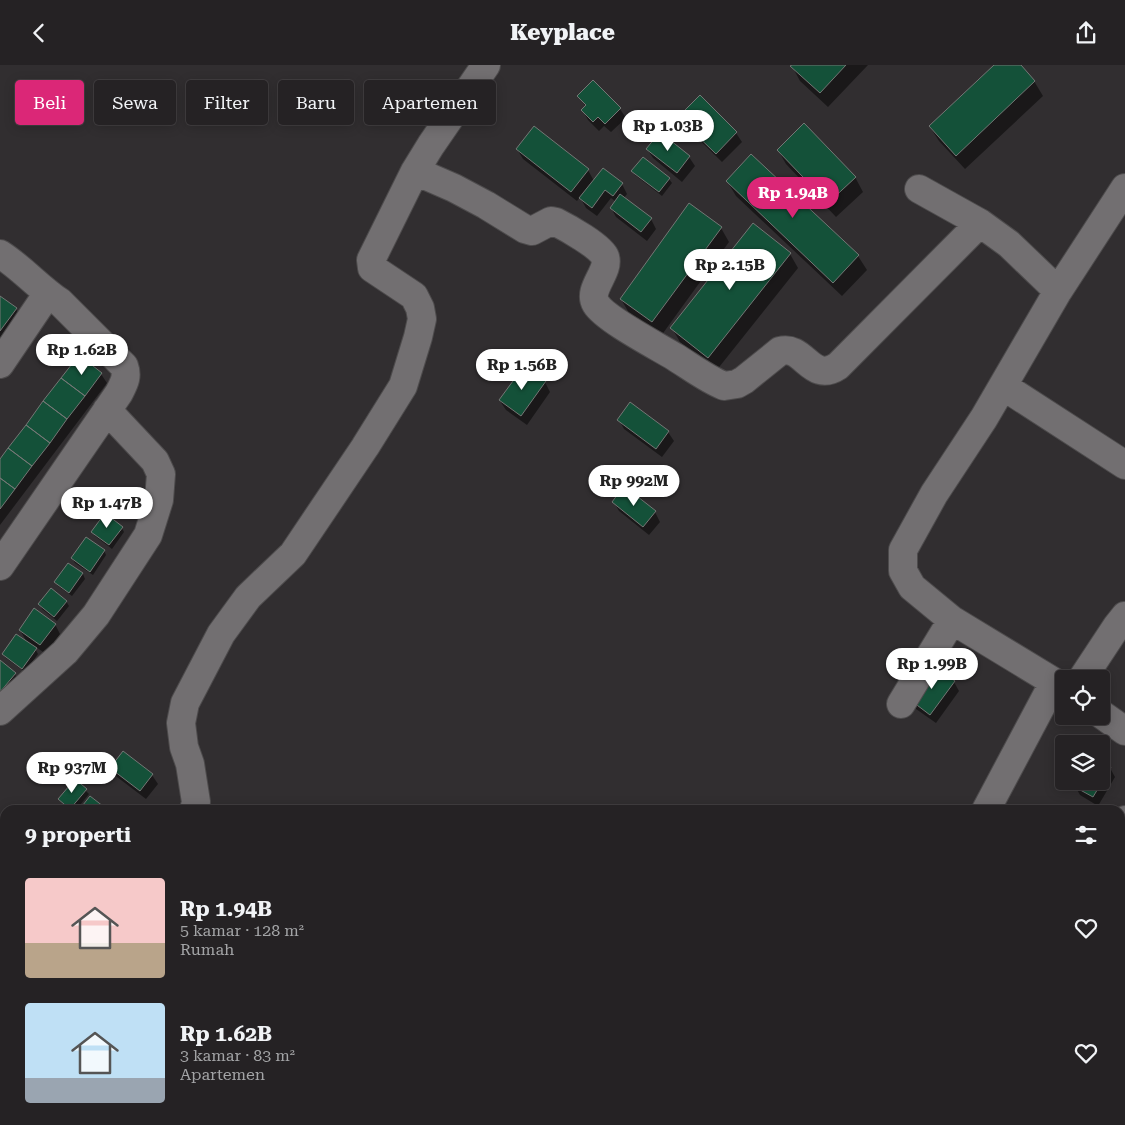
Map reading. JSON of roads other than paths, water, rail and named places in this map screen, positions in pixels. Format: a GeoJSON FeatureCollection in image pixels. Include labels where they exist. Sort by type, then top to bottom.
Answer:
{"type":"FeatureCollection","features":[{"type":"Feature","properties":{"kind":"street"},"geometry":{"type":"LineString","coordinates":[[195,805],[190,765],[184,747],[182,723],[185,703],[222,634],[248,597],[298,547],[403,386],[422,319],[420,308],[414,296],[372,268],[371,259],[415,171],[486,65]]}},
{"type":"Feature","properties":{"kind":"street"},"geometry":{"type":"LineString","coordinates":[[415,171],[454,188],[525,229],[532,231],[551,221],[556,222],[596,247],[604,253],[606,258],[606,266],[594,298],[596,304],[614,320],[724,385],[737,384],[780,351],[786,350],[794,353],[820,371],[832,371],[980,223]]}},
{"type":"Feature","properties":{"kind":"street"},"geometry":{"type":"LineString","coordinates":[[1055,683],[952,620],[912,587],[903,571],[904,550],[934,495],[1003,387],[1058,291],[1125,188]]}},
{"type":"Feature","properties":{"kind":"street"},"geometry":{"type":"LineString","coordinates":[[918,189],[980,223],[1009,244],[1058,291]]}},
{"type":"Feature","properties":{"kind":"street"},"geometry":{"type":"LineString","coordinates":[[0,254],[60,302],[124,366],[126,372],[126,379],[107,410],[0,566]]}},
{"type":"Feature","properties":{"kind":"street"},"geometry":{"type":"LineString","coordinates":[[0,364],[48,293]]}},
{"type":"Feature","properties":{"kind":"street"},"geometry":{"type":"LineString","coordinates":[[1003,387],[1125,465]]}},
{"type":"Feature","properties":{"kind":"street"},"geometry":{"type":"LineString","coordinates":[[0,711],[65,651],[96,615],[148,535],[159,501],[161,474],[155,461],[107,410]]}},
{"type":"Feature","properties":{"kind":"street"},"geometry":{"type":"LineString","coordinates":[[1088,670],[1125,616]]}},
{"type":"Feature","properties":{"kind":"street"},"geometry":{"type":"LineString","coordinates":[[902,704],[952,620]]}},
{"type":"Feature","properties":{"kind":"street"},"geometry":{"type":"LineString","coordinates":[[989,805],[1055,692]]}},
{"type":"Feature","properties":{"kind":"street"},"geometry":{"type":"LineString","coordinates":[[1110,720],[1125,731]]}}]}
